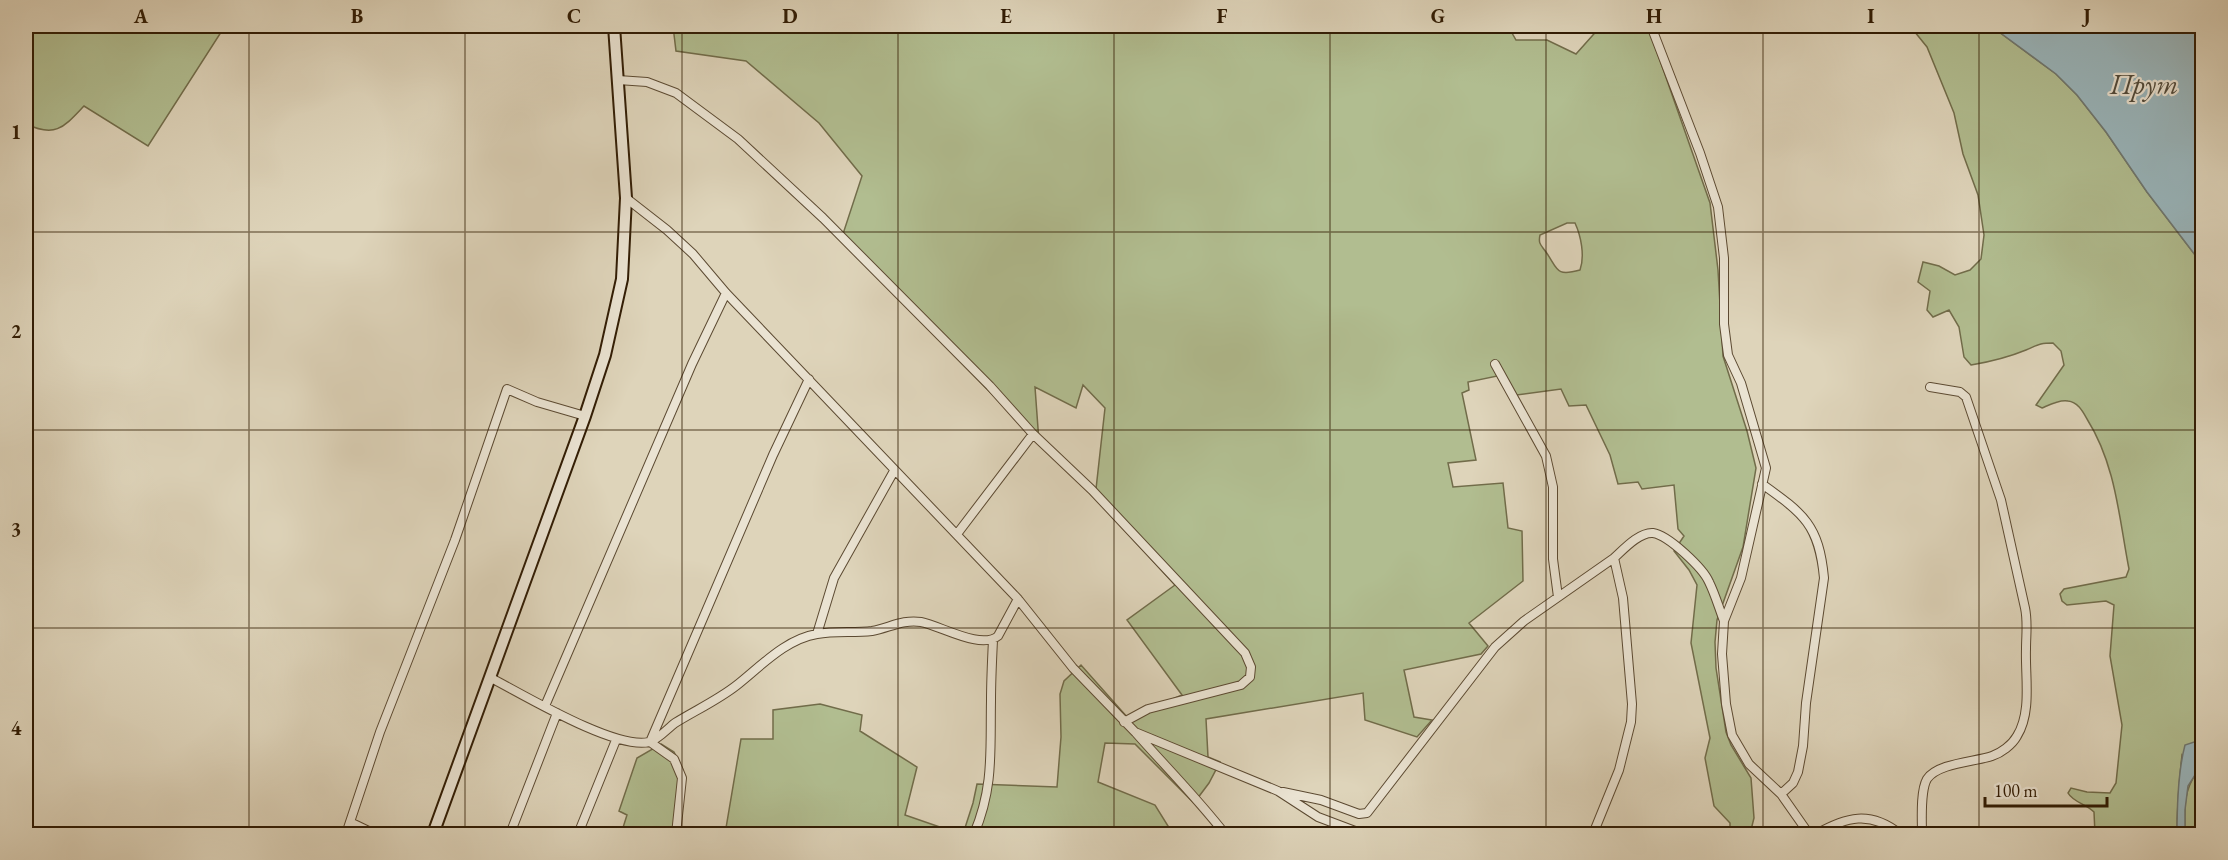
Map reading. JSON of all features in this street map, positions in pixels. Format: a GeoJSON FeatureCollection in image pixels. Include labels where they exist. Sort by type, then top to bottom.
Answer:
{"type":"FeatureCollection","features":[{"type":"Feature","properties":{"kind":"main road"},"geometry":{"type":"LineString","coordinates":[[433,834],[585,416],[605,355],[617,305],[622,279],[626,198],[614,26]]}},
{"type":"Feature","properties":{"kind":"street"},"geometry":{"type":"LineString","coordinates":[[1651,26],[1700,153],[1718,207],[1724,258],[1724,324],[1728,355],[1741,383],[1766,468],[1741,578],[1724,621],[1722,654],[1726,704],[1732,735],[1749,764],[1781,794],[1809,834]]}},
{"type":"Feature","properties":{"kind":"street"},"geometry":{"type":"LineString","coordinates":[[618,80],[647,82],[676,93],[738,139],[823,218],[990,387],[1033,434],[1153,554],[1245,653],[1251,667],[1250,677],[1241,686],[1149,709],[1124,722]]}},
{"type":"Feature","properties":{"kind":"street"},"geometry":{"type":"LineString","coordinates":[[626,198],[693,254],[726,293],[894,471],[957,534],[1018,600],[1073,668],[1198,799],[1225,834]]}},
{"type":"Feature","properties":{"kind":"street"},"geometry":{"type":"LineString","coordinates":[[544,706],[692,364],[726,293]]}},
{"type":"Feature","properties":{"kind":"street"},"geometry":{"type":"LineString","coordinates":[[1495,364],[1546,456],[1553,487],[1553,559],[1558,597]]}},
{"type":"Feature","properties":{"kind":"street"},"geometry":{"type":"LineString","coordinates":[[650,742],[773,455],[809,379]]}},
{"type":"Feature","properties":{"kind":"street"},"geometry":{"type":"LineString","coordinates":[[1922,834],[1922,812],[1927,779],[1937,770],[1994,756],[2017,737],[2022,722],[2027,678],[2028,621],[1994,477],[1966,397],[1960,392],[1930,387]]}},
{"type":"Feature","properties":{"kind":"street"},"geometry":{"type":"LineString","coordinates":[[346,834],[380,732],[455,540],[507,389],[547,405],[585,416]]}},
{"type":"Feature","properties":{"kind":"street"},"geometry":{"type":"LineString","coordinates":[[957,534],[1033,434]]}},
{"type":"Feature","properties":{"kind":"street"},"geometry":{"type":"LineString","coordinates":[[817,634],[834,578],[894,471]]}},
{"type":"Feature","properties":{"kind":"street"},"geometry":{"type":"LineString","coordinates":[[1762,484],[1796,509],[1815,532],[1820,548],[1824,578],[1798,772],[1792,783],[1781,794]]}},
{"type":"Feature","properties":{"kind":"street"},"geometry":{"type":"LineString","coordinates":[[1135,732],[1278,791],[1321,801],[1359,814],[1367,813],[1495,647],[1524,621],[1635,541],[1651,533],[1656,534],[1673,544],[1693,561],[1709,580],[1724,621]]}},
{"type":"Feature","properties":{"kind":"street"},"geometry":{"type":"LineString","coordinates":[[1593,834],[1619,770],[1631,722],[1632,704],[1623,598],[1614,558]]}},
{"type":"Feature","properties":{"kind":"street"},"geometry":{"type":"LineString","coordinates":[[650,742],[736,686],[791,644],[817,634],[873,631],[903,621],[920,622],[960,636],[986,641],[993,640],[998,636],[1018,600]]}},
{"type":"Feature","properties":{"kind":"street"},"geometry":{"type":"LineString","coordinates":[[974,834],[984,810],[991,769],[993,640]]}},
{"type":"Feature","properties":{"kind":"street"},"geometry":{"type":"LineString","coordinates":[[491,678],[557,713],[616,740],[650,742],[674,759],[682,778],[676,834]]}},
{"type":"Feature","properties":{"kind":"street"},"geometry":{"type":"LineString","coordinates":[[510,834],[557,713]]}},
{"type":"Feature","properties":{"kind":"street"},"geometry":{"type":"LineString","coordinates":[[578,834],[616,740]]}},
{"type":"Feature","properties":{"kind":"street"},"geometry":{"type":"LineString","coordinates":[[1278,791],[1318,817],[1363,834]]}},
{"type":"Feature","properties":{"kind":"street"},"geometry":{"type":"LineString","coordinates":[[1816,834],[1849,819],[1862,818],[1890,826],[1900,834]]}},
{"type":"Feature","properties":{"kind":"street"},"geometry":{"type":"LineString","coordinates":[[350,822],[375,834]]}},
{"type":"Feature","properties":{"kind":"green space"},"geometry":{"type":"Polygon","coordinates":[[[26,26],[225,26],[148,146],[84,106],[71,120],[59,128],[45,130],[26,124],[26,26]]]}},
{"type":"Feature","properties":{"kind":"green space"},"geometry":{"type":"Polygon","coordinates":[[[673,26],[1514,26],[1512,33],[1516,40],[1547,40],[1576,54],[1601,26],[1648,26],[1710,203],[1718,270],[1723,356],[1747,431],[1756,468],[1743,547],[1717,620],[1715,642],[1716,668],[1726,732],[1731,745],[1751,778],[1754,818],[1750,834],[1730,834],[1730,823],[1714,806],[1705,758],[1710,738],[1691,643],[1697,585],[1674,551],[1684,536],[1678,529],[1674,485],[1642,489],[1638,482],[1618,484],[1610,455],[1586,405],[1569,406],[1561,389],[1509,396],[1497,376],[1468,382],[1469,390],[1462,393],[1476,460],[1448,463],[1453,487],[1503,483],[1508,528],[1522,531],[1523,581],[1469,623],[1488,646],[1481,654],[1404,670],[1414,717],[1432,720],[1417,737],[1365,720],[1363,693],[1206,719],[1208,757],[1220,762],[1209,783],[1194,803],[1135,744],[1105,743],[1098,782],[1155,805],[1173,834],[963,834],[977,784],[1057,787],[1061,737],[1060,694],[1064,681],[1081,665],[1128,718],[1182,695],[1127,620],[1175,585],[1095,498],[1105,408],[1083,385],[1076,408],[1035,387],[1039,442],[841,240],[862,176],[819,123],[746,61],[676,51],[673,26]],[[1567,223],[1540,235],[1540,244],[1555,267],[1561,272],[1580,270],[1582,246],[1575,223],[1567,223]]]}},
{"type":"Feature","properties":{"kind":"green space"},"geometry":{"type":"Polygon","coordinates":[[[1910,26],[1991,26],[2056,74],[2077,95],[2106,132],[2147,192],[2202,264],[2202,834],[2185,834],[2187,795],[2197,772],[2182,755],[2177,834],[2095,834],[2094,812],[2073,799],[2068,793],[2071,788],[2087,792],[2110,793],[2116,783],[2122,725],[2110,656],[2114,605],[2106,601],[2067,605],[2062,601],[2060,594],[2064,589],[2126,577],[2129,569],[2115,492],[2097,437],[2080,408],[2075,403],[2065,401],[2042,408],[2036,405],[2064,365],[2061,351],[2053,343],[2045,343],[2006,357],[1971,365],[1964,357],[1959,327],[1949,310],[1933,317],[1927,310],[1930,291],[1918,282],[1923,262],[1939,266],[1955,275],[1970,270],[1981,259],[1984,235],[1978,195],[1963,154],[1954,113],[1927,47],[1910,26]]]}},
{"type":"Feature","properties":{"kind":"green space"},"geometry":{"type":"Polygon","coordinates":[[[820,704],[862,715],[860,731],[917,767],[905,815],[960,834],[725,834],[741,739],[773,739],[773,710],[820,704]]]}},
{"type":"Feature","properties":{"kind":"green space"},"geometry":{"type":"Polygon","coordinates":[[[661,744],[674,752],[683,770],[679,834],[621,834],[627,815],[619,811],[637,758],[661,744]]]}},
{"type":"Feature","properties":{"kind":"water","name":"Прут"},"geometry":{"type":"Polygon","coordinates":[[[1991,26],[2192,26],[2202,41],[2202,264],[2077,95],[2056,74],[1991,26]]]}},
{"type":"Feature","properties":{"kind":"water"},"geometry":{"type":"Polygon","coordinates":[[[2197,741],[2202,746],[2197,772],[2188,786],[2185,834],[2177,834],[2178,790],[2185,745],[2197,741]]]}}]}
